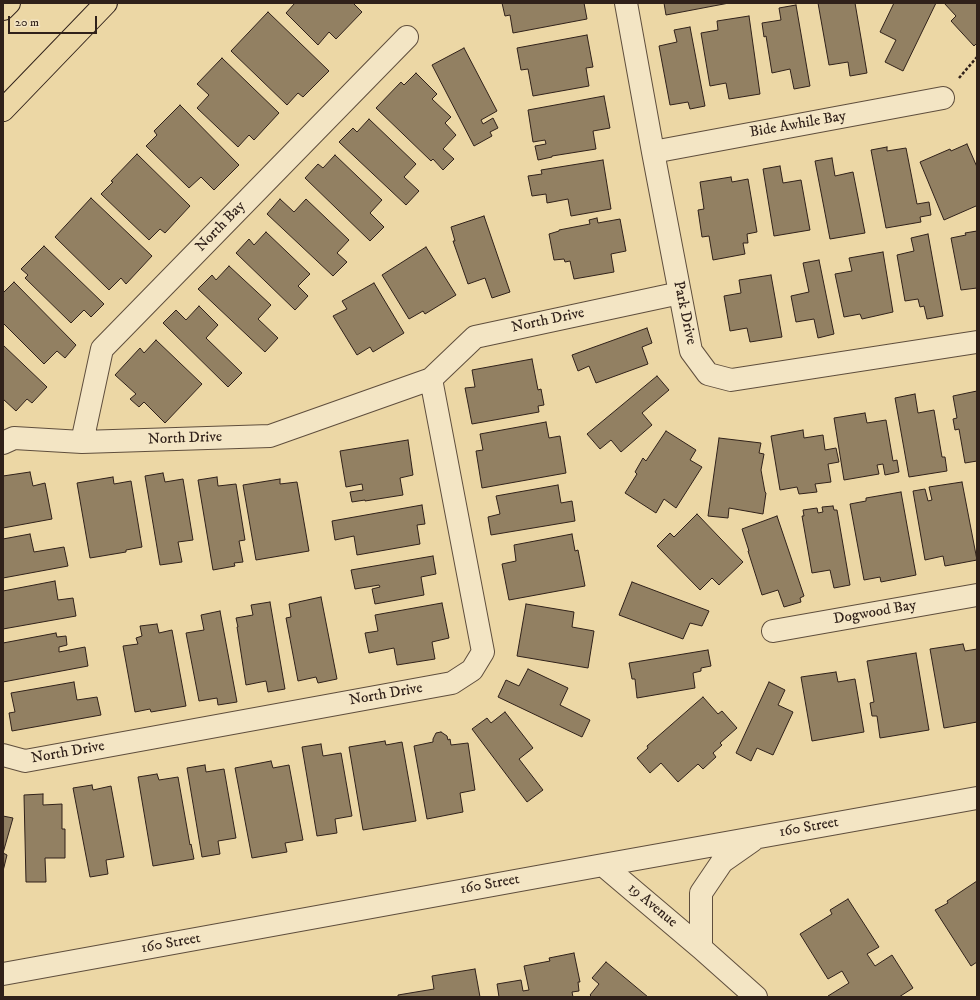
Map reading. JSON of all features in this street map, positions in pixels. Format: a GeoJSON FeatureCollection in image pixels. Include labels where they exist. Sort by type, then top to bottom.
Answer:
{"type":"FeatureCollection","features":[{"type":"Feature","properties":{"kind":"highway"},"geometry":{"type":"LineString","coordinates":[[3,9],[9,3]]}},
{"type":"Feature","properties":{"kind":"highway"},"geometry":{"type":"LineString","coordinates":[[3,110],[106,3]]}},
{"type":"Feature","properties":{"kind":"street","name":"Park Drive"},"geometry":{"type":"LineString","coordinates":[[626,3],[691,351],[708,374],[731,380],[977,342]]}},
{"type":"Feature","properties":{"kind":"street","name":"North Bay"},"geometry":{"type":"LineString","coordinates":[[82,442],[102,349],[407,37]]}},
{"type":"Feature","properties":{"kind":"street","name":"Bide Awhile Bay"},"geometry":{"type":"LineString","coordinates":[[653,152],[943,98]]}},
{"type":"Feature","properties":{"kind":"street","name":"North Drive"},"geometry":{"type":"LineString","coordinates":[[3,443],[14,438],[82,442],[270,436],[431,379],[475,337],[680,293]]}},
{"type":"Feature","properties":{"kind":"street","name":"North Drive"},"geometry":{"type":"LineString","coordinates":[[3,755],[25,761],[33,760],[452,683],[472,670],[483,652],[431,379]]}},
{"type":"Feature","properties":{"kind":"street","name":"Dogwood Bay"},"geometry":{"type":"LineString","coordinates":[[773,631],[977,595]]}},
{"type":"Feature","properties":{"kind":"street","name":"160 Street"},"geometry":{"type":"LineString","coordinates":[[3,974],[603,864],[977,798]]}},
{"type":"Feature","properties":{"kind":"street","name":"19 Avenue"},"geometry":{"type":"LineString","coordinates":[[701,948],[701,893],[722,862],[758,837]]}},
{"type":"Feature","properties":{"kind":"street","name":"19 Avenue"},"geometry":{"type":"LineString","coordinates":[[603,864],[756,997]]}},
{"type":"Feature","properties":{"kind":"path"},"geometry":{"type":"LineString","coordinates":[[957,81],[977,57]]}},
{"type":"Feature","properties":{"kind":"building"},"geometry":{"type":"Polygon","coordinates":[[[295,3],[353,3],[362,12],[336,39],[329,32],[318,45],[286,13],[295,3]]]}},
{"type":"Feature","properties":{"kind":"building"},"geometry":{"type":"Polygon","coordinates":[[[502,3],[584,3],[587,19],[513,33],[510,15],[505,16],[502,3]]]}},
{"type":"Feature","properties":{"kind":"building"},"geometry":{"type":"Polygon","coordinates":[[[664,3],[729,3],[666,15],[664,3]]]}},
{"type":"Feature","properties":{"kind":"building"},"geometry":{"type":"Polygon","coordinates":[[[818,3],[855,3],[867,73],[850,76],[848,62],[829,65],[818,3]]]}},
{"type":"Feature","properties":{"kind":"building"},"geometry":{"type":"Polygon","coordinates":[[[894,3],[936,3],[903,71],[885,62],[896,40],[880,32],[894,3]]]}},
{"type":"Feature","properties":{"kind":"building"},"geometry":{"type":"Polygon","coordinates":[[[944,3],[977,3],[977,43],[974,46],[951,21],[956,16],[944,3]]]}},
{"type":"Feature","properties":{"kind":"building"},"geometry":{"type":"Polygon","coordinates":[[[796,5],[810,86],[794,89],[790,69],[772,73],[766,36],[764,37],[762,23],[781,20],[779,8],[796,5]]]}},
{"type":"Feature","properties":{"kind":"building"},"geometry":{"type":"Polygon","coordinates":[[[268,12],[329,71],[303,97],[298,93],[287,105],[231,51],[268,12]]]}},
{"type":"Feature","properties":{"kind":"building"},"geometry":{"type":"Polygon","coordinates":[[[749,16],[760,94],[729,99],[726,83],[710,86],[701,33],[718,30],[717,21],[749,16]]]}},
{"type":"Feature","properties":{"kind":"building"},"geometry":{"type":"Polygon","coordinates":[[[690,27],[705,106],[690,109],[688,102],[670,105],[659,46],[677,42],[674,30],[690,27]]]}},
{"type":"Feature","properties":{"kind":"building"},"geometry":{"type":"Polygon","coordinates":[[[587,35],[593,67],[586,68],[589,86],[533,96],[528,69],[521,70],[517,48],[587,35]]]}},
{"type":"Feature","properties":{"kind":"building"},"geometry":{"type":"Polygon","coordinates":[[[464,48],[497,111],[481,120],[483,124],[493,118],[498,128],[490,132],[492,136],[474,146],[432,65],[464,48]]]}},
{"type":"Feature","properties":{"kind":"building"},"geometry":{"type":"Polygon","coordinates":[[[222,58],[279,113],[254,140],[249,135],[238,147],[197,108],[209,95],[197,84],[222,58]]]}},
{"type":"Feature","properties":{"kind":"building"},"geometry":{"type":"Polygon","coordinates":[[[416,73],[437,94],[432,99],[451,117],[445,123],[456,135],[443,149],[454,159],[443,170],[433,159],[431,161],[376,108],[401,82],[404,85],[416,73]]]}},
{"type":"Feature","properties":{"kind":"building"},"geometry":{"type":"Polygon","coordinates":[[[604,96],[610,128],[593,131],[596,149],[552,156],[538,160],[535,146],[546,144],[545,140],[533,142],[528,110],[604,96]]]}},
{"type":"Feature","properties":{"kind":"building"},"geometry":{"type":"Polygon","coordinates":[[[180,105],[239,165],[214,190],[201,177],[189,188],[146,146],[157,135],[154,131],[180,105]]]}},
{"type":"Feature","properties":{"kind":"building"},"geometry":{"type":"Polygon","coordinates":[[[369,119],[416,164],[404,177],[419,191],[406,205],[339,142],[353,128],[357,132],[369,119]]]}},
{"type":"Feature","properties":{"kind":"building"},"geometry":{"type":"Polygon","coordinates":[[[967,144],[977,167],[977,207],[976,206],[944,220],[920,162],[950,149],[951,151],[967,144]]]}},
{"type":"Feature","properties":{"kind":"building"},"geometry":{"type":"Polygon","coordinates":[[[887,147],[887,151],[906,148],[917,204],[929,202],[931,215],[920,217],[921,222],[886,228],[871,150],[887,147]]]}},
{"type":"Feature","properties":{"kind":"building"},"geometry":{"type":"Polygon","coordinates":[[[137,154],[190,206],[165,233],[160,229],[149,240],[101,194],[113,182],[111,181],[137,154]]]}},
{"type":"Feature","properties":{"kind":"building"},"geometry":{"type":"Polygon","coordinates":[[[335,155],[382,200],[370,213],[384,227],[370,241],[305,178],[318,164],[323,168],[335,155]]]}},
{"type":"Feature","properties":{"kind":"building"},"geometry":{"type":"Polygon","coordinates":[[[832,158],[835,176],[853,172],[865,233],[830,239],[815,161],[832,158]]]}},
{"type":"Feature","properties":{"kind":"building"},"geometry":{"type":"Polygon","coordinates":[[[603,160],[611,209],[571,216],[568,199],[547,203],[546,194],[532,196],[528,176],[542,174],[541,170],[603,160]]]}},
{"type":"Feature","properties":{"kind":"building"},"geometry":{"type":"Polygon","coordinates":[[[780,166],[783,183],[801,180],[810,230],[774,236],[763,169],[780,166]]]}},
{"type":"Feature","properties":{"kind":"building"},"geometry":{"type":"Polygon","coordinates":[[[731,177],[732,182],[748,179],[757,232],[747,234],[748,243],[743,243],[745,254],[713,260],[709,236],[702,237],[698,210],[704,209],[700,182],[731,177]]]}},
{"type":"Feature","properties":{"kind":"building"},"geometry":{"type":"Polygon","coordinates":[[[91,198],[152,256],[126,284],[121,278],[109,290],[55,237],[91,198]]]}},
{"type":"Feature","properties":{"kind":"building"},"geometry":{"type":"Polygon","coordinates":[[[280,199],[294,212],[306,199],[349,240],[337,253],[347,262],[333,276],[267,214],[280,199]]]}},
{"type":"Feature","properties":{"kind":"building"},"geometry":{"type":"Polygon","coordinates":[[[484,216],[510,292],[492,298],[485,278],[468,284],[453,241],[455,241],[451,227],[484,216]]]}},
{"type":"Feature","properties":{"kind":"building"},"geometry":{"type":"Polygon","coordinates":[[[597,218],[598,223],[620,219],[626,251],[611,254],[614,272],[574,279],[570,261],[565,262],[564,259],[554,260],[549,234],[559,230],[590,224],[589,220],[597,218]]]}},
{"type":"Feature","properties":{"kind":"building"},"geometry":{"type":"Polygon","coordinates":[[[977,231],[977,288],[961,290],[951,238],[977,231]]]}},
{"type":"Feature","properties":{"kind":"building"},"geometry":{"type":"Polygon","coordinates":[[[266,232],[310,274],[298,286],[308,296],[295,310],[236,253],[249,239],[254,245],[266,232]]]}},
{"type":"Feature","properties":{"kind":"building"},"geometry":{"type":"Polygon","coordinates":[[[928,234],[943,316],[927,319],[924,306],[920,307],[918,299],[905,301],[897,255],[914,251],[911,238],[928,234]]]}},
{"type":"Feature","properties":{"kind":"building"},"geometry":{"type":"Polygon","coordinates":[[[44,246],[104,304],[91,317],[84,310],[71,323],[25,278],[28,275],[21,269],[44,246]]]}},
{"type":"Feature","properties":{"kind":"building"},"geometry":{"type":"Polygon","coordinates":[[[426,247],[456,295],[425,314],[423,311],[409,319],[382,275],[426,247]]]}},
{"type":"Feature","properties":{"kind":"building"},"geometry":{"type":"Polygon","coordinates":[[[883,252],[893,312],[862,319],[860,314],[844,317],[835,274],[852,271],[849,258],[883,252]]]}},
{"type":"Feature","properties":{"kind":"building"},"geometry":{"type":"Polygon","coordinates":[[[819,260],[834,334],[818,338],[814,319],[796,322],[791,296],[809,292],[803,263],[819,260]]]}},
{"type":"Feature","properties":{"kind":"building"},"geometry":{"type":"Polygon","coordinates":[[[229,266],[271,305],[258,319],[278,338],[265,352],[198,289],[212,275],[216,280],[229,266]]]}},
{"type":"Feature","properties":{"kind":"building"},"geometry":{"type":"Polygon","coordinates":[[[771,275],[782,337],[750,342],[747,328],[730,331],[724,296],[741,293],[739,280],[771,275]]]}},
{"type":"Feature","properties":{"kind":"building"},"geometry":{"type":"Polygon","coordinates":[[[14,282],[76,345],[65,358],[57,351],[44,364],[3,323],[3,293],[14,282]]]}},
{"type":"Feature","properties":{"kind":"building"},"geometry":{"type":"Polygon","coordinates":[[[374,283],[404,333],[373,352],[370,347],[357,355],[333,316],[347,309],[342,301],[374,283]]]}},
{"type":"Feature","properties":{"kind":"building"},"geometry":{"type":"Polygon","coordinates":[[[199,306],[218,325],[206,338],[242,373],[228,387],[163,323],[176,310],[186,320],[199,306]]]}},
{"type":"Feature","properties":{"kind":"building"},"geometry":{"type":"Polygon","coordinates":[[[647,328],[652,343],[642,347],[648,364],[596,383],[589,366],[578,371],[572,355],[647,328]]]}},
{"type":"Feature","properties":{"kind":"building"},"geometry":{"type":"Polygon","coordinates":[[[156,340],[202,384],[165,423],[144,402],[139,407],[130,399],[136,394],[115,375],[140,348],[144,353],[156,340]]]}},
{"type":"Feature","properties":{"kind":"building"},"geometry":{"type":"Polygon","coordinates":[[[3,345],[47,387],[32,403],[27,399],[16,411],[3,399],[3,345]]]}},
{"type":"Feature","properties":{"kind":"building"},"geometry":{"type":"Polygon","coordinates":[[[532,359],[538,390],[541,389],[544,405],[538,406],[539,412],[472,424],[465,388],[475,387],[472,370],[532,359]]]}},
{"type":"Feature","properties":{"kind":"building"},"geometry":{"type":"Polygon","coordinates":[[[657,376],[669,390],[642,413],[652,425],[621,452],[611,440],[600,449],[587,434],[657,376]]]}},
{"type":"Feature","properties":{"kind":"building"},"geometry":{"type":"Polygon","coordinates":[[[977,391],[977,461],[965,463],[959,429],[955,430],[953,419],[957,418],[953,396],[977,391]]]}},
{"type":"Feature","properties":{"kind":"building"},"geometry":{"type":"Polygon","coordinates":[[[915,394],[918,413],[934,410],[942,457],[945,457],[947,471],[909,477],[895,398],[915,394]]]}},
{"type":"Feature","properties":{"kind":"building"},"geometry":{"type":"Polygon","coordinates":[[[865,413],[867,423],[886,420],[893,461],[897,460],[899,472],[885,475],[883,464],[877,465],[879,474],[844,480],[834,418],[865,413]]]}},
{"type":"Feature","properties":{"kind":"building"},"geometry":{"type":"Polygon","coordinates":[[[546,422],[549,438],[560,436],[566,473],[482,488],[476,451],[483,450],[480,434],[546,422]]]}},
{"type":"Feature","properties":{"kind":"building"},"geometry":{"type":"Polygon","coordinates":[[[803,430],[804,438],[823,435],[825,450],[836,448],[839,462],[828,464],[831,482],[815,484],[817,492],[799,494],[797,487],[780,490],[771,436],[803,430]]]}},
{"type":"Feature","properties":{"kind":"building"},"geometry":{"type":"Polygon","coordinates":[[[666,431],[696,450],[690,460],[702,467],[676,508],[664,499],[656,513],[625,493],[637,474],[635,472],[643,458],[646,461],[666,431]]]}},
{"type":"Feature","properties":{"kind":"building"},"geometry":{"type":"Polygon","coordinates":[[[719,438],[761,443],[759,453],[764,454],[761,470],[766,493],[763,514],[729,508],[728,518],[708,516],[719,438]]]}},
{"type":"Feature","properties":{"kind":"building"},"geometry":{"type":"Polygon","coordinates":[[[408,440],[413,475],[400,478],[403,495],[352,502],[350,492],[363,490],[362,484],[346,487],[340,451],[408,440]]]}},
{"type":"Feature","properties":{"kind":"building"},"geometry":{"type":"Polygon","coordinates":[[[30,472],[33,486],[45,483],[52,519],[3,528],[3,476],[30,472]]]}},
{"type":"Feature","properties":{"kind":"building"},"geometry":{"type":"Polygon","coordinates":[[[163,473],[165,482],[183,479],[193,540],[178,542],[182,562],[160,565],[145,476],[163,473]]]}},
{"type":"Feature","properties":{"kind":"building"},"geometry":{"type":"Polygon","coordinates":[[[113,477],[114,484],[131,481],[142,547],[126,550],[126,552],[90,558],[77,483],[113,477]]]}},
{"type":"Feature","properties":{"kind":"building"},"geometry":{"type":"Polygon","coordinates":[[[217,477],[218,486],[236,484],[245,540],[239,541],[243,562],[234,563],[235,566],[213,570],[198,480],[217,477]]]}},
{"type":"Feature","properties":{"kind":"building"},"geometry":{"type":"Polygon","coordinates":[[[280,479],[280,484],[297,482],[309,551],[256,560],[243,485],[280,479]]]}},
{"type":"Feature","properties":{"kind":"building"},"geometry":{"type":"Polygon","coordinates":[[[962,482],[977,560],[945,566],[943,556],[925,560],[913,491],[925,489],[928,501],[932,500],[929,487],[962,482]]]}},
{"type":"Feature","properties":{"kind":"building"},"geometry":{"type":"Polygon","coordinates":[[[558,485],[561,503],[572,501],[575,521],[491,535],[488,517],[500,514],[496,496],[558,485]]]}},
{"type":"Feature","properties":{"kind":"building"},"geometry":{"type":"Polygon","coordinates":[[[901,492],[916,575],[881,582],[880,577],[864,580],[850,504],[866,501],[866,498],[901,492]]]}},
{"type":"Feature","properties":{"kind":"building"},"geometry":{"type":"Polygon","coordinates":[[[422,505],[425,524],[417,525],[420,544],[357,555],[354,536],[335,540],[332,521],[422,505]]]}},
{"type":"Feature","properties":{"kind":"building"},"geometry":{"type":"Polygon","coordinates":[[[833,506],[834,510],[837,510],[850,585],[834,588],[830,570],[812,573],[802,516],[804,516],[803,510],[817,508],[818,513],[823,512],[822,507],[833,506]]]}},
{"type":"Feature","properties":{"kind":"building"},"geometry":{"type":"Polygon","coordinates":[[[697,514],[743,562],[719,585],[712,578],[700,590],[657,546],[670,533],[674,537],[697,514]]]}},
{"type":"Feature","properties":{"kind":"building"},"geometry":{"type":"Polygon","coordinates":[[[777,516],[804,596],[800,598],[801,602],[784,607],[778,590],[762,595],[742,529],[777,516]]]}},
{"type":"Feature","properties":{"kind":"building"},"geometry":{"type":"Polygon","coordinates":[[[30,534],[34,552],[64,547],[68,566],[3,578],[3,539],[30,534]]]}},
{"type":"Feature","properties":{"kind":"building"},"geometry":{"type":"Polygon","coordinates":[[[572,534],[575,551],[578,550],[585,586],[509,600],[502,564],[516,561],[514,545],[572,534]]]}},
{"type":"Feature","properties":{"kind":"building"},"geometry":{"type":"Polygon","coordinates":[[[433,556],[436,574],[421,577],[424,595],[375,604],[372,589],[380,587],[379,585],[355,589],[351,570],[433,556]]]}},
{"type":"Feature","properties":{"kind":"building"},"geometry":{"type":"Polygon","coordinates":[[[55,581],[58,600],[73,598],[76,616],[3,629],[3,591],[55,581]]]}},
{"type":"Feature","properties":{"kind":"building"},"geometry":{"type":"Polygon","coordinates":[[[632,582],[709,611],[702,626],[690,623],[683,639],[619,615],[632,582]]]}},
{"type":"Feature","properties":{"kind":"building"},"geometry":{"type":"Polygon","coordinates":[[[321,597],[337,679],[318,683],[316,677],[298,681],[286,618],[291,617],[289,604],[321,597]]]}},
{"type":"Feature","properties":{"kind":"building"},"geometry":{"type":"Polygon","coordinates":[[[270,602],[285,689],[268,692],[266,681],[246,685],[236,618],[253,615],[251,605],[270,602]]]}},
{"type":"Feature","properties":{"kind":"building"},"geometry":{"type":"Polygon","coordinates":[[[442,603],[449,638],[432,642],[435,659],[397,665],[394,648],[369,653],[365,633],[378,631],[375,615],[442,603]]]}},
{"type":"Feature","properties":{"kind":"building"},"geometry":{"type":"Polygon","coordinates":[[[526,604],[574,612],[572,627],[594,631],[588,668],[517,656],[526,604]]]}},
{"type":"Feature","properties":{"kind":"building"},"geometry":{"type":"Polygon","coordinates":[[[220,611],[237,702],[218,705],[217,698],[199,701],[186,633],[204,630],[201,615],[220,611]]]}},
{"type":"Feature","properties":{"kind":"building"},"geometry":{"type":"Polygon","coordinates":[[[157,624],[159,633],[172,630],[186,706],[151,712],[150,709],[135,712],[123,646],[138,644],[136,638],[142,636],[140,626],[157,624]]]}},
{"type":"Feature","properties":{"kind":"building"},"geometry":{"type":"Polygon","coordinates":[[[56,633],[57,637],[66,636],[67,645],[59,647],[59,652],[85,647],[88,666],[3,682],[3,643],[56,633]]]}},
{"type":"Feature","properties":{"kind":"building"},"geometry":{"type":"Polygon","coordinates":[[[963,644],[965,651],[977,649],[977,722],[944,728],[930,649],[963,644]]]}},
{"type":"Feature","properties":{"kind":"building"},"geometry":{"type":"Polygon","coordinates":[[[708,650],[711,666],[701,668],[701,671],[693,673],[695,688],[637,698],[635,679],[632,679],[629,663],[708,650]]]}},
{"type":"Feature","properties":{"kind":"building"},"geometry":{"type":"Polygon","coordinates":[[[916,653],[929,730],[880,738],[877,716],[872,716],[870,703],[874,702],[867,661],[916,653]]]}},
{"type":"Feature","properties":{"kind":"building"},"geometry":{"type":"Polygon","coordinates":[[[528,669],[568,688],[560,705],[590,720],[582,737],[498,697],[506,680],[519,686],[528,669]]]}},
{"type":"Feature","properties":{"kind":"building"},"geometry":{"type":"Polygon","coordinates":[[[836,672],[838,682],[855,679],[864,732],[812,741],[801,677],[836,672]]]}},
{"type":"Feature","properties":{"kind":"building"},"geometry":{"type":"Polygon","coordinates":[[[74,682],[77,700],[97,697],[101,715],[12,731],[9,713],[15,712],[11,693],[74,682]]]}},
{"type":"Feature","properties":{"kind":"building"},"geometry":{"type":"Polygon","coordinates":[[[769,682],[785,690],[778,705],[793,712],[773,755],[757,748],[751,761],[736,753],[769,682]]]}},
{"type":"Feature","properties":{"kind":"building"},"geometry":{"type":"Polygon","coordinates":[[[703,697],[718,714],[722,711],[737,728],[720,743],[722,745],[713,753],[716,757],[703,769],[698,764],[678,782],[661,763],[650,773],[637,758],[648,748],[647,746],[703,697]]]}},
{"type":"Feature","properties":{"kind":"building"},"geometry":{"type":"Polygon","coordinates":[[[505,712],[533,748],[519,759],[543,790],[527,802],[472,729],[487,718],[491,723],[505,712]]]}},
{"type":"Feature","properties":{"kind":"building"},"geometry":{"type":"Polygon","coordinates":[[[441,732],[447,736],[448,740],[450,739],[451,745],[468,743],[475,790],[460,793],[463,812],[427,819],[414,746],[433,742],[436,733],[441,732]]]}},
{"type":"Feature","properties":{"kind":"building"},"geometry":{"type":"Polygon","coordinates":[[[385,741],[386,745],[402,742],[416,821],[363,830],[349,747],[385,741]]]}},
{"type":"Feature","properties":{"kind":"building"},"geometry":{"type":"Polygon","coordinates":[[[321,744],[323,756],[341,753],[352,816],[335,819],[337,833],[317,836],[302,747],[321,744]]]}},
{"type":"Feature","properties":{"kind":"building"},"geometry":{"type":"Polygon","coordinates":[[[271,761],[273,768],[289,765],[303,840],[285,843],[287,852],[252,858],[235,768],[271,761]]]}},
{"type":"Feature","properties":{"kind":"building"},"geometry":{"type":"Polygon","coordinates":[[[205,765],[206,772],[224,769],[236,838],[218,841],[220,854],[202,857],[187,768],[205,765]]]}},
{"type":"Feature","properties":{"kind":"building"},"geometry":{"type":"Polygon","coordinates":[[[157,774],[159,780],[178,777],[190,845],[191,844],[194,859],[153,866],[138,777],[157,774]]]}},
{"type":"Feature","properties":{"kind":"building"},"geometry":{"type":"Polygon","coordinates":[[[92,785],[93,790],[111,786],[124,857],[106,860],[108,874],[90,877],[73,788],[92,785]]]}},
{"type":"Feature","properties":{"kind":"building"},"geometry":{"type":"Polygon","coordinates":[[[43,794],[43,805],[62,804],[62,829],[65,829],[65,858],[45,858],[46,882],[26,882],[24,795],[43,794]]]}},
{"type":"Feature","properties":{"kind":"building"},"geometry":{"type":"Polygon","coordinates":[[[3,816],[13,818],[3,853],[3,816]]]}},
{"type":"Feature","properties":{"kind":"building"},"geometry":{"type":"Polygon","coordinates":[[[3,853],[7,855],[3,871],[3,853]]]}},
{"type":"Feature","properties":{"kind":"building"},"geometry":{"type":"Polygon","coordinates":[[[977,881],[977,962],[971,966],[935,910],[948,903],[947,901],[977,881]]]}},
{"type":"Feature","properties":{"kind":"building"},"geometry":{"type":"Polygon","coordinates":[[[848,899],[879,947],[867,954],[875,966],[892,955],[913,988],[899,997],[828,996],[849,983],[842,971],[828,979],[800,934],[832,914],[830,910],[848,899]]]}},
{"type":"Feature","properties":{"kind":"building"},"geometry":{"type":"Polygon","coordinates":[[[574,953],[580,982],[578,982],[579,991],[572,992],[573,997],[499,997],[497,984],[521,980],[523,991],[529,990],[524,966],[550,961],[549,958],[574,953]]]}},
{"type":"Feature","properties":{"kind":"building"},"geometry":{"type":"Polygon","coordinates":[[[606,962],[648,997],[592,997],[590,995],[599,984],[592,978],[606,962]]]}},
{"type":"Feature","properties":{"kind":"building"},"geometry":{"type":"Polygon","coordinates":[[[475,969],[480,997],[398,997],[398,995],[434,989],[432,976],[475,969]]]}}]}
